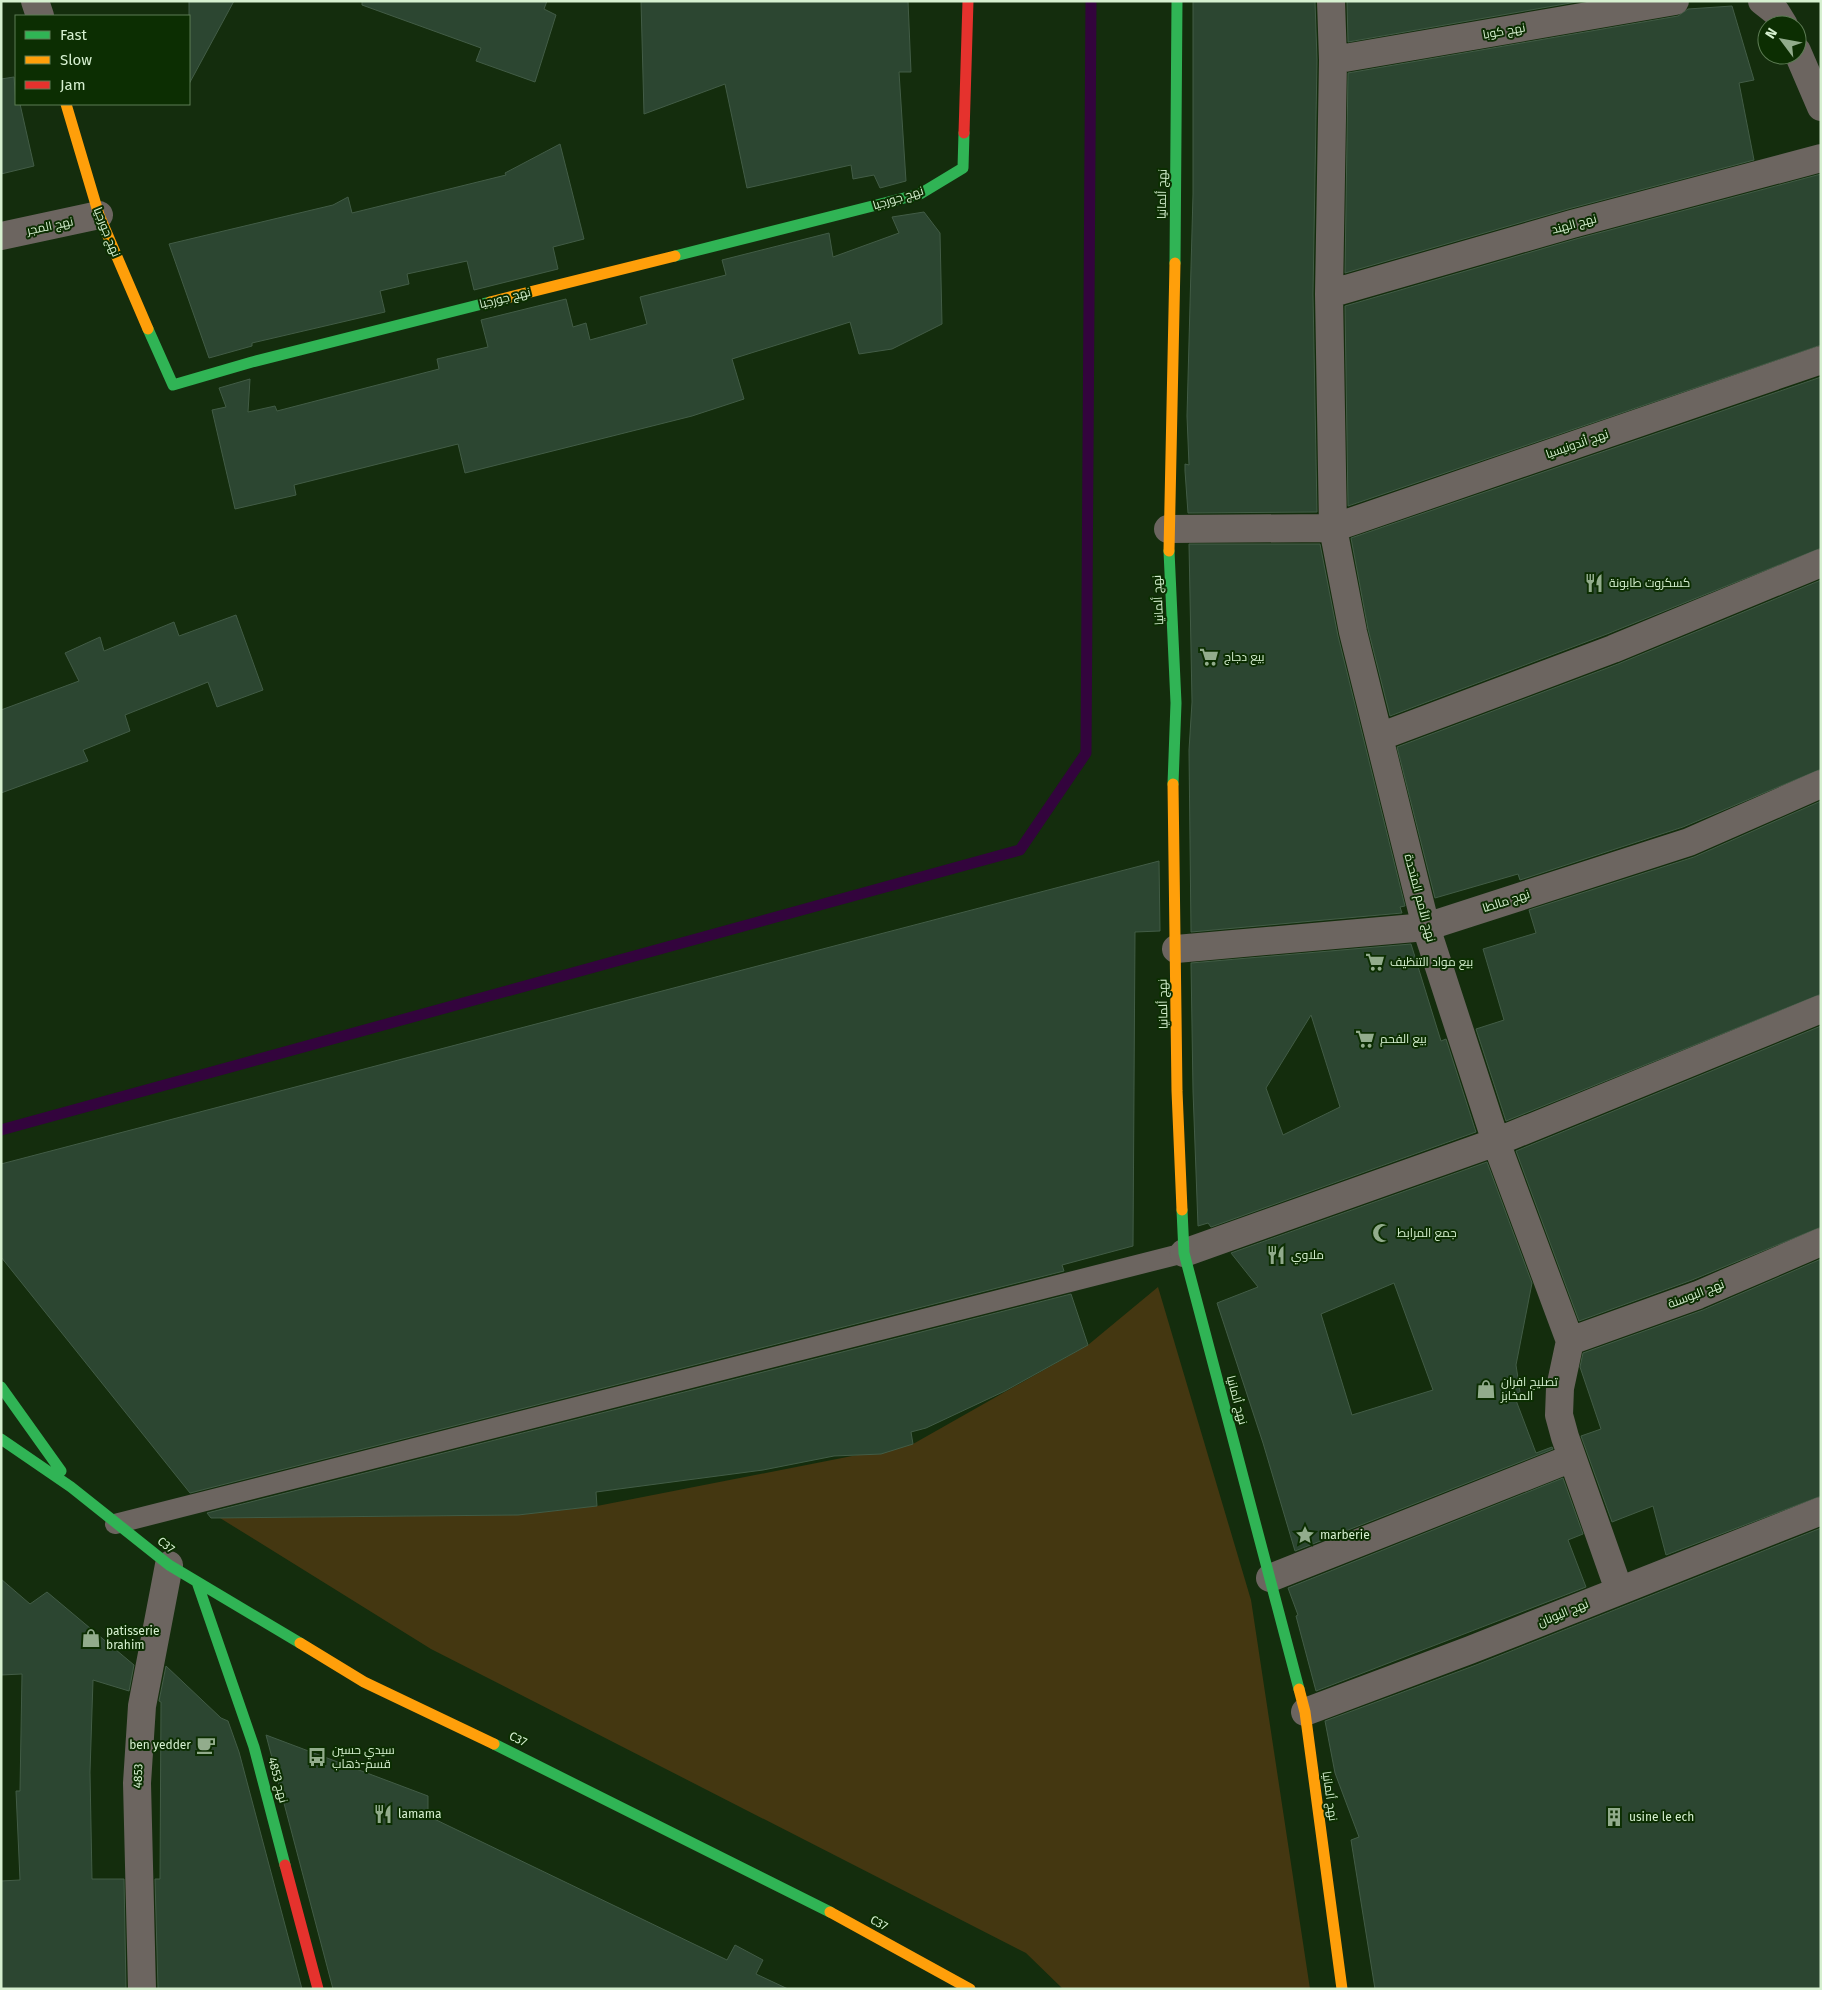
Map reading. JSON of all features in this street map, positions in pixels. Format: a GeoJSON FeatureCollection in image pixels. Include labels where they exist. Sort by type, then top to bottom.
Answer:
{"type":"FeatureCollection","features":[{"type":"Feature","properties":{"kind":"street"},"geometry":{"type":"LineString","coordinates":[[35,1],[40,15]]}},
{"type":"Feature","properties":{"kind":"street","name":"نهج جورجيا"},"geometry":{"type":"LineString","coordinates":[[66,105],[99,215],[174,385],[262,360],[920,194],[964,168],[968,1]]}},
{"type":"Feature","properties":{"kind":"street","name":"نهج ألمانيا"},"geometry":{"type":"LineString","coordinates":[[1177,1],[1176,194],[1168,529],[1176,703],[1173,750],[1177,1091],[1184,1252],[1305,1712],[1342,1989]]}},
{"type":"Feature","properties":{"kind":"street","name":"نهج الأمم المتحدة"},"geometry":{"type":"LineString","coordinates":[[1331,1],[1333,60],[1329,294],[1333,528],[1353,632],[1426,927],[1496,1142],[1570,1341]]}},
{"type":"Feature","properties":{"kind":"street"},"geometry":{"type":"LineString","coordinates":[[1762,1],[1778,15]]}},
{"type":"Feature","properties":{"kind":"street","name":"نهج كوبا"},"geometry":{"type":"LineString","coordinates":[[1333,60],[1667,2]]}},
{"type":"Feature","properties":{"kind":"street"},"geometry":{"type":"LineString","coordinates":[[1803,65],[1821,107]]}},
{"type":"Feature","properties":{"kind":"street","name":"نهج الهند"},"geometry":{"type":"LineString","coordinates":[[1329,294],[1572,224],[1821,158]]}},
{"type":"Feature","properties":{"kind":"street","name":"نهج المجر"},"geometry":{"type":"LineString","coordinates":[[1,236],[99,215]]}},
{"type":"Feature","properties":{"kind":"street","name":"نهج أندونيسيا"},"geometry":{"type":"LineString","coordinates":[[1168,529],[1333,528],[1821,360]]}},
{"type":"Feature","properties":{"kind":"street"},"geometry":{"type":"LineString","coordinates":[[1379,737],[1613,649],[1821,563]]}},
{"type":"Feature","properties":{"kind":"street","name":"نهج مالطا"},"geometry":{"type":"LineString","coordinates":[[1176,949],[1426,927],[1688,842],[1821,784]]}},
{"type":"Feature","properties":{"kind":"street"},"geometry":{"type":"LineString","coordinates":[[1184,1252],[1496,1142],[1821,1008]]}},
{"type":"Feature","properties":{"kind":"street","name":"نهج البوسنة"},"geometry":{"type":"LineString","coordinates":[[1570,1341],[1698,1295],[1821,1242]]}},
{"type":"Feature","properties":{"kind":"street"},"geometry":{"type":"LineString","coordinates":[[1570,1341],[1560,1388],[1559,1415],[1572,1458],[1619,1590]]}},
{"type":"Feature","properties":{"kind":"street"},"geometry":{"type":"LineString","coordinates":[[1,1387],[71,1487]]}},
{"type":"Feature","properties":{"kind":"street"},"geometry":{"type":"LineString","coordinates":[[1,1439],[71,1487]]}},
{"type":"Feature","properties":{"kind":"street"},"geometry":{"type":"LineString","coordinates":[[1270,1578],[1572,1458]]}},
{"type":"Feature","properties":{"kind":"street","name":"C37"},"geometry":{"type":"LineString","coordinates":[[71,1487],[115,1524],[169,1565],[364,1682],[556,1772],[854,1925],[970,1989]]}},
{"type":"Feature","properties":{"kind":"street","name":"نهج اليونان"},"geometry":{"type":"LineString","coordinates":[[1305,1712],[1470,1650],[1821,1510]]}},
{"type":"Feature","properties":{"kind":"street","name":"4853"},"geometry":{"type":"LineString","coordinates":[[142,1989],[137,1784],[142,1706],[169,1565]]}},
{"type":"Feature","properties":{"kind":"street","name":"نهج 4853"},"geometry":{"type":"LineString","coordinates":[[197,1582],[254,1746],[318,1989]]}},
{"type":"Feature","properties":{"kind":"lane"},"geometry":{"type":"LineString","coordinates":[[115,1524],[1184,1252]]}},
{"type":"Feature","properties":{"kind":"shaded area"},"geometry":{"type":"Polygon","coordinates":[[[1158,1287],[1251,1600],[1310,1989],[1063,1989],[1026,1953],[431,1649],[220,1518],[518,1515],[597,1506],[913,1444],[1088,1345],[1158,1287]]]}},
{"type":"Feature","properties":{"kind":"building"},"geometry":{"type":"Polygon","coordinates":[[[189,1],[234,1],[190,82],[190,15],[189,1]]]}},
{"type":"Feature","properties":{"kind":"building"},"geometry":{"type":"Polygon","coordinates":[[[362,1],[547,1],[544,9],[556,15],[535,82],[476,61],[481,48],[362,5],[362,1]]]}},
{"type":"Feature","properties":{"kind":"building"},"geometry":{"type":"Polygon","coordinates":[[[641,1],[908,1],[911,72],[899,72],[906,181],[880,188],[874,175],[853,179],[851,165],[747,188],[725,84],[644,114],[641,1]]]}},
{"type":"Feature","properties":{"kind":"building"},"geometry":{"type":"Polygon","coordinates":[[[1193,1],[1315,1],[1317,60],[1313,294],[1317,512],[1188,513],[1185,464],[1189,465],[1187,416],[1193,194],[1193,1]]]}},
{"type":"Feature","properties":{"kind":"building"},"geometry":{"type":"Polygon","coordinates":[[[1347,1],[1582,1],[1348,42],[1347,1]]]}},
{"type":"Feature","properties":{"kind":"building"},"geometry":{"type":"Polygon","coordinates":[[[1732,6],[1754,80],[1739,83],[1754,160],[1568,209],[1345,273],[1348,73],[1678,16],[1688,9],[1732,6]]]}},
{"type":"Feature","properties":{"kind":"building"},"geometry":{"type":"Polygon","coordinates":[[[14,77],[15,105],[20,105],[34,166],[1,174],[1,79],[14,77]]]}},
{"type":"Feature","properties":{"kind":"building"},"geometry":{"type":"Polygon","coordinates":[[[560,144],[584,239],[553,247],[558,269],[474,290],[467,261],[407,274],[409,284],[380,291],[385,312],[252,343],[252,346],[209,358],[169,244],[333,205],[348,197],[352,213],[506,175],[505,173],[560,144]]]}},
{"type":"Feature","properties":{"kind":"building"},"geometry":{"type":"Polygon","coordinates":[[[1821,174],[1821,345],[1348,506],[1345,306],[1576,239],[1821,174]]]}},
{"type":"Feature","properties":{"kind":"building"},"geometry":{"type":"Polygon","coordinates":[[[924,212],[940,233],[942,324],[892,349],[859,354],[850,322],[732,359],[744,399],[692,416],[465,473],[458,444],[294,485],[296,495],[235,509],[212,410],[226,407],[219,388],[250,379],[248,412],[275,406],[277,411],[439,369],[437,359],[488,347],[481,320],[566,299],[573,327],[586,323],[590,340],[647,324],[640,297],[726,275],[722,260],[829,233],[833,257],[899,233],[892,217],[924,212]]]}},
{"type":"Feature","properties":{"kind":"building"},"geometry":{"type":"Polygon","coordinates":[[[1821,377],[1821,548],[1607,634],[1390,716],[1368,629],[1351,538],[1821,377]]]}},
{"type":"Feature","properties":{"kind":"building"},"geometry":{"type":"Polygon","coordinates":[[[1189,544],[1320,544],[1338,636],[1405,906],[1400,907],[1402,913],[1191,932],[1189,750],[1192,702],[1189,544]]]}},
{"type":"Feature","properties":{"kind":"building"},"geometry":{"type":"Polygon","coordinates":[[[1821,580],[1821,769],[1683,827],[1520,880],[1518,874],[1435,898],[1397,747],[1618,664],[1821,580]]]}},
{"type":"Feature","properties":{"kind":"building"},"geometry":{"type":"Polygon","coordinates":[[[236,615],[263,690],[217,707],[208,682],[125,715],[130,731],[83,750],[88,761],[1,793],[1,710],[79,681],[65,653],[100,637],[104,651],[174,622],[179,636],[236,615]]]}},
{"type":"Feature","properties":{"kind":"building"},"geometry":{"type":"Polygon","coordinates":[[[1821,801],[1821,994],[1506,1121],[1476,1029],[1504,1020],[1483,949],[1536,933],[1529,910],[1694,857],[1821,801]]]}},
{"type":"Feature","properties":{"kind":"building"},"geometry":{"type":"Polygon","coordinates":[[[1159,861],[1160,931],[1135,932],[1133,1246],[1062,1265],[1064,1271],[190,1493],[1,1257],[1,1164],[1159,861]]]}},
{"type":"Feature","properties":{"kind":"building"},"geometry":{"type":"Polygon","coordinates":[[[1411,944],[1441,1041],[1446,1039],[1476,1132],[1211,1227],[1208,1223],[1198,1226],[1191,963],[1411,944]],[[1311,1015],[1266,1088],[1283,1135],[1340,1107],[1311,1015]]]}},
{"type":"Feature","properties":{"kind":"building"},"geometry":{"type":"Polygon","coordinates":[[[1821,1026],[1821,1227],[1692,1280],[1579,1321],[1516,1151],[1821,1026]]]}},
{"type":"Feature","properties":{"kind":"building"},"geometry":{"type":"Polygon","coordinates":[[[1487,1162],[1532,1283],[1516,1365],[1520,1392],[1514,1395],[1536,1453],[1552,1447],[1553,1449],[1295,1551],[1263,1443],[1217,1303],[1258,1287],[1231,1253],[1487,1162]],[[1394,1283],[1321,1314],[1352,1415],[1433,1390],[1394,1283]]]}},
{"type":"Feature","properties":{"kind":"building"},"geometry":{"type":"Polygon","coordinates":[[[1821,1259],[1821,1496],[1666,1555],[1653,1506],[1612,1522],[1581,1436],[1601,1429],[1580,1367],[1583,1353],[1703,1310],[1821,1259]]]}},
{"type":"Feature","properties":{"kind":"building"},"geometry":{"type":"Polygon","coordinates":[[[1071,1294],[1088,1345],[1005,1391],[926,1428],[911,1432],[913,1444],[881,1454],[834,1456],[763,1470],[596,1492],[597,1506],[518,1515],[211,1518],[207,1513],[1071,1294]]]}},
{"type":"Feature","properties":{"kind":"building"},"geometry":{"type":"Polygon","coordinates":[[[1563,1478],[1583,1534],[1568,1540],[1586,1587],[1316,1691],[1296,1616],[1298,1615],[1288,1588],[1563,1478]]]}},
{"type":"Feature","properties":{"kind":"building","name":"usine le ech"},"geometry":{"type":"Polygon","coordinates":[[[1821,1528],[1821,1989],[1375,1989],[1351,1840],[1359,1837],[1335,1773],[1325,1721],[1476,1665],[1821,1528]]]}},
{"type":"Feature","properties":{"kind":"building"},"geometry":{"type":"Polygon","coordinates":[[[1,1579],[30,1604],[47,1592],[134,1665],[129,1691],[93,1680],[90,1772],[92,1879],[124,1879],[126,1989],[1,1989],[1,1881],[20,1880],[16,1791],[20,1791],[22,1674],[1,1675],[1,1579]]]}},
{"type":"Feature","properties":{"kind":"building"},"geometry":{"type":"Polygon","coordinates":[[[166,1666],[221,1718],[228,1721],[239,1752],[302,1989],[158,1989],[155,1879],[160,1879],[161,1702],[159,1701],[166,1666]]]}},
{"type":"Feature","properties":{"kind":"building"},"geometry":{"type":"Polygon","coordinates":[[[266,1735],[428,1796],[428,1816],[727,1960],[735,1945],[763,1960],[756,1974],[788,1989],[333,1989],[266,1735]]]}},
{"type":"Feature","properties":{"kind":"waterway"},"geometry":{"type":"LineString","coordinates":[[1,1130],[1020,850],[1086,753],[1091,1]]}},
{"type":"Feature","properties":{"kind":"traffic: fast"},"geometry":{"type":"LineString","coordinates":[[1175,263],[1177,1]]}},
{"type":"Feature","properties":{"kind":"traffic: fast"},"geometry":{"type":"LineString","coordinates":[[675,256],[920,194],[963,168],[964,133]]}},
{"type":"Feature","properties":{"kind":"traffic: fast"},"geometry":{"type":"LineString","coordinates":[[148,329],[173,385],[252,362],[490,302]]}},
{"type":"Feature","properties":{"kind":"traffic: fast"},"geometry":{"type":"LineString","coordinates":[[1169,551],[1176,703],[1173,784]]}},
{"type":"Feature","properties":{"kind":"traffic: fast"},"geometry":{"type":"LineString","coordinates":[[1182,1210],[1184,1253],[1299,1689]]}},
{"type":"Feature","properties":{"kind":"traffic: fast"},"geometry":{"type":"LineString","coordinates":[[1,1387],[61,1471]]}},
{"type":"Feature","properties":{"kind":"traffic: fast"},"geometry":{"type":"LineString","coordinates":[[1,1439],[71,1487],[169,1565],[300,1643]]}},
{"type":"Feature","properties":{"kind":"traffic: fast"},"geometry":{"type":"LineString","coordinates":[[197,1582],[254,1747],[285,1865]]}},
{"type":"Feature","properties":{"kind":"traffic: fast"},"geometry":{"type":"LineString","coordinates":[[494,1744],[830,1912]]}},
{"type":"Feature","properties":{"kind":"traffic: slow"},"geometry":{"type":"LineString","coordinates":[[66,105],[99,215],[148,329]]}},
{"type":"Feature","properties":{"kind":"traffic: slow"},"geometry":{"type":"LineString","coordinates":[[490,302],[675,256]]}},
{"type":"Feature","properties":{"kind":"traffic: slow"},"geometry":{"type":"LineString","coordinates":[[1169,551],[1175,263]]}},
{"type":"Feature","properties":{"kind":"traffic: slow"},"geometry":{"type":"LineString","coordinates":[[1173,784],[1177,1091],[1182,1210]]}},
{"type":"Feature","properties":{"kind":"traffic: slow"},"geometry":{"type":"LineString","coordinates":[[300,1643],[364,1682],[494,1744]]}},
{"type":"Feature","properties":{"kind":"traffic: slow"},"geometry":{"type":"LineString","coordinates":[[1299,1689],[1305,1712],[1342,1989]]}},
{"type":"Feature","properties":{"kind":"traffic: slow"},"geometry":{"type":"LineString","coordinates":[[830,1912],[970,1989]]}},
{"type":"Feature","properties":{"kind":"traffic: jam"},"geometry":{"type":"LineString","coordinates":[[964,133],[968,1]]}},
{"type":"Feature","properties":{"kind":"traffic: jam"},"geometry":{"type":"LineString","coordinates":[[285,1865],[318,1989]]}},
{"type":"Feature","properties":{"kind":"place","name":"كسكروت طابونة"},"geometry":{"type":"Point","coordinates":[1594,583]}},
{"type":"Feature","properties":{"kind":"place","name":"بيع دجاج"},"geometry":{"type":"Point","coordinates":[1209,657]}},
{"type":"Feature","properties":{"kind":"place","name":"بيع مواد التنظيف"},"geometry":{"type":"Point","coordinates":[1375,962]}},
{"type":"Feature","properties":{"kind":"place","name":"بيع الفحم"},"geometry":{"type":"Point","coordinates":[1365,1039]}},
{"type":"Feature","properties":{"kind":"place","name":"جمع المرابط"},"geometry":{"type":"Point","coordinates":[1382,1233]}},
{"type":"Feature","properties":{"kind":"place","name":"ملاوي"},"geometry":{"type":"Point","coordinates":[1276,1255]}},
{"type":"Feature","properties":{"kind":"place","name":"تصليح افران المخابز"},"geometry":{"type":"Point","coordinates":[1486,1389]}},
{"type":"Feature","properties":{"kind":"place","name":"marberie"},"geometry":{"type":"Point","coordinates":[1305,1535]}},
{"type":"Feature","properties":{"kind":"place","name":"patisserie brahim"},"geometry":{"type":"Point","coordinates":[91,1638]}},
{"type":"Feature","properties":{"kind":"place","name":"ben yedder"},"geometry":{"type":"Point","coordinates":[206,1745]}},
{"type":"Feature","properties":{"kind":"place","name":"سيدي حسين قسم-ذهاب"},"geometry":{"type":"Point","coordinates":[317,1757]}},
{"type":"Feature","properties":{"kind":"place","name":"lamama"},"geometry":{"type":"Point","coordinates":[383,1814]}},
{"type":"Feature","properties":{"kind":"place","name":"usine le ech"},"geometry":{"type":"Point","coordinates":[1614,1817]}}]}
